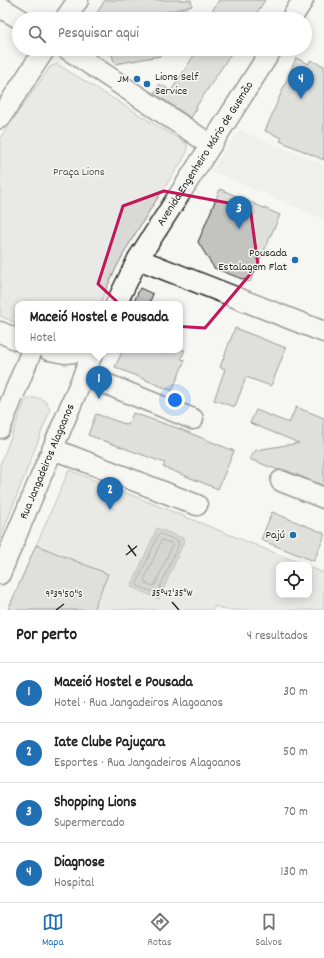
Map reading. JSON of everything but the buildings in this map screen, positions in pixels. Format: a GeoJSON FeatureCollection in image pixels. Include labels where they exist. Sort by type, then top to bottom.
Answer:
{"type":"FeatureCollection","features":[{"type":"Feature","properties":{"kind":"street"},"geometry":{"type":"LineString","coordinates":[[70,12],[78,0]]}},
{"type":"Feature","properties":{"kind":"street"},"geometry":{"type":"LineString","coordinates":[[295,12],[303,0]]}},
{"type":"Feature","properties":{"kind":"street"},"geometry":{"type":"LineString","coordinates":[[0,7],[12,14]]}},
{"type":"Feature","properties":{"kind":"street"},"geometry":{"type":"LineString","coordinates":[[0,118],[41,56]]}},
{"type":"Feature","properties":{"kind":"street"},"geometry":{"type":"LineString","coordinates":[[78,56],[211,145]]}},
{"type":"Feature","properties":{"kind":"street","name":"Avenida Engenheiro Mário de Gusmão"},"geometry":{"type":"LineString","coordinates":[[138,259],[268,56]]}},
{"type":"Feature","properties":{"kind":"street"},"geometry":{"type":"LineString","coordinates":[[117,301],[138,259],[324,332]]}},
{"type":"Feature","properties":{"kind":"street"},"geometry":{"type":"LineString","coordinates":[[0,332],[15,339]]}},
{"type":"Feature","properties":{"kind":"street"},"geometry":{"type":"LineString","coordinates":[[0,428],[31,353]]}},
{"type":"Feature","properties":{"kind":"street","name":"Rua Jangadeiros Alagoanos"},"geometry":{"type":"LineString","coordinates":[[0,574],[93,353]]}},
{"type":"Feature","properties":{"kind":"street"},"geometry":{"type":"LineString","coordinates":[[84,375],[193,419]]}},
{"type":"Feature","properties":{"kind":"street"},"geometry":{"type":"LineString","coordinates":[[52,449],[197,505]]}},
{"type":"Feature","properties":{"kind":"street"},"geometry":{"type":"LineString","coordinates":[[280,481],[324,498]]}},
{"type":"Feature","properties":{"kind":"highlighted area"},"geometry":{"type":"Polygon","coordinates":[[[164,191],[250,207],[258,265],[205,328],[141,324],[98,284],[123,206],[164,191]]]}},
{"type":"Feature","properties":{"kind":"shaded area"},"geometry":{"type":"Polygon","coordinates":[[[239,130],[324,165],[324,219],[211,171],[239,130]]]}},
{"type":"Feature","properties":{"kind":"green space","name":"Praça Lions"},"geometry":{"type":"Polygon","coordinates":[[[57,64],[187,144],[187,152],[127,248],[101,301],[15,301],[15,323],[0,316],[0,138],[50,67],[57,64]]]}},
{"type":"Feature","properties":{"kind":"green space"},"geometry":{"type":"Polygon","coordinates":[[[31,398],[38,398],[45,401],[50,410],[0,539],[0,465],[25,401],[31,398]]]}},
{"type":"Feature","properties":{"kind":"green space"},"geometry":{"type":"Polygon","coordinates":[[[69,470],[298,562],[276,562],[276,598],[312,598],[312,568],[324,573],[324,610],[226,610],[215,606],[213,610],[8,610],[69,470]]]}},
{"type":"Feature","properties":{"kind":"water"},"geometry":{"type":"Polygon","coordinates":[[[157,528],[185,539],[159,599],[131,587],[157,528]]]}},
{"type":"Feature","properties":{"kind":"place","name":"JM"},"geometry":{"type":"Point","coordinates":[137,79]}},
{"type":"Feature","properties":{"kind":"place","name":"Lions Self Service"},"geometry":{"type":"Point","coordinates":[147,84]}},
{"type":"Feature","properties":{"kind":"place","name":"Diagnose"},"geometry":{"type":"Point","coordinates":[301,99]}},
{"type":"Feature","properties":{"kind":"place","name":"Shopping Lions"},"geometry":{"type":"Point","coordinates":[239,229]}},
{"type":"Feature","properties":{"kind":"place","name":"Pousada Estalagem Flat"},"geometry":{"type":"Point","coordinates":[295,260]}},
{"type":"Feature","properties":{"kind":"place","name":"Maceió Hostel e Pousada"},"geometry":{"type":"Point","coordinates":[99,399]}},
{"type":"Feature","properties":{"kind":"place","name":"Iate Clube Pajuçara"},"geometry":{"type":"Point","coordinates":[110,510]}},
{"type":"Feature","properties":{"kind":"place","name":"Pajú"},"geometry":{"type":"Point","coordinates":[293,535]}}]}
